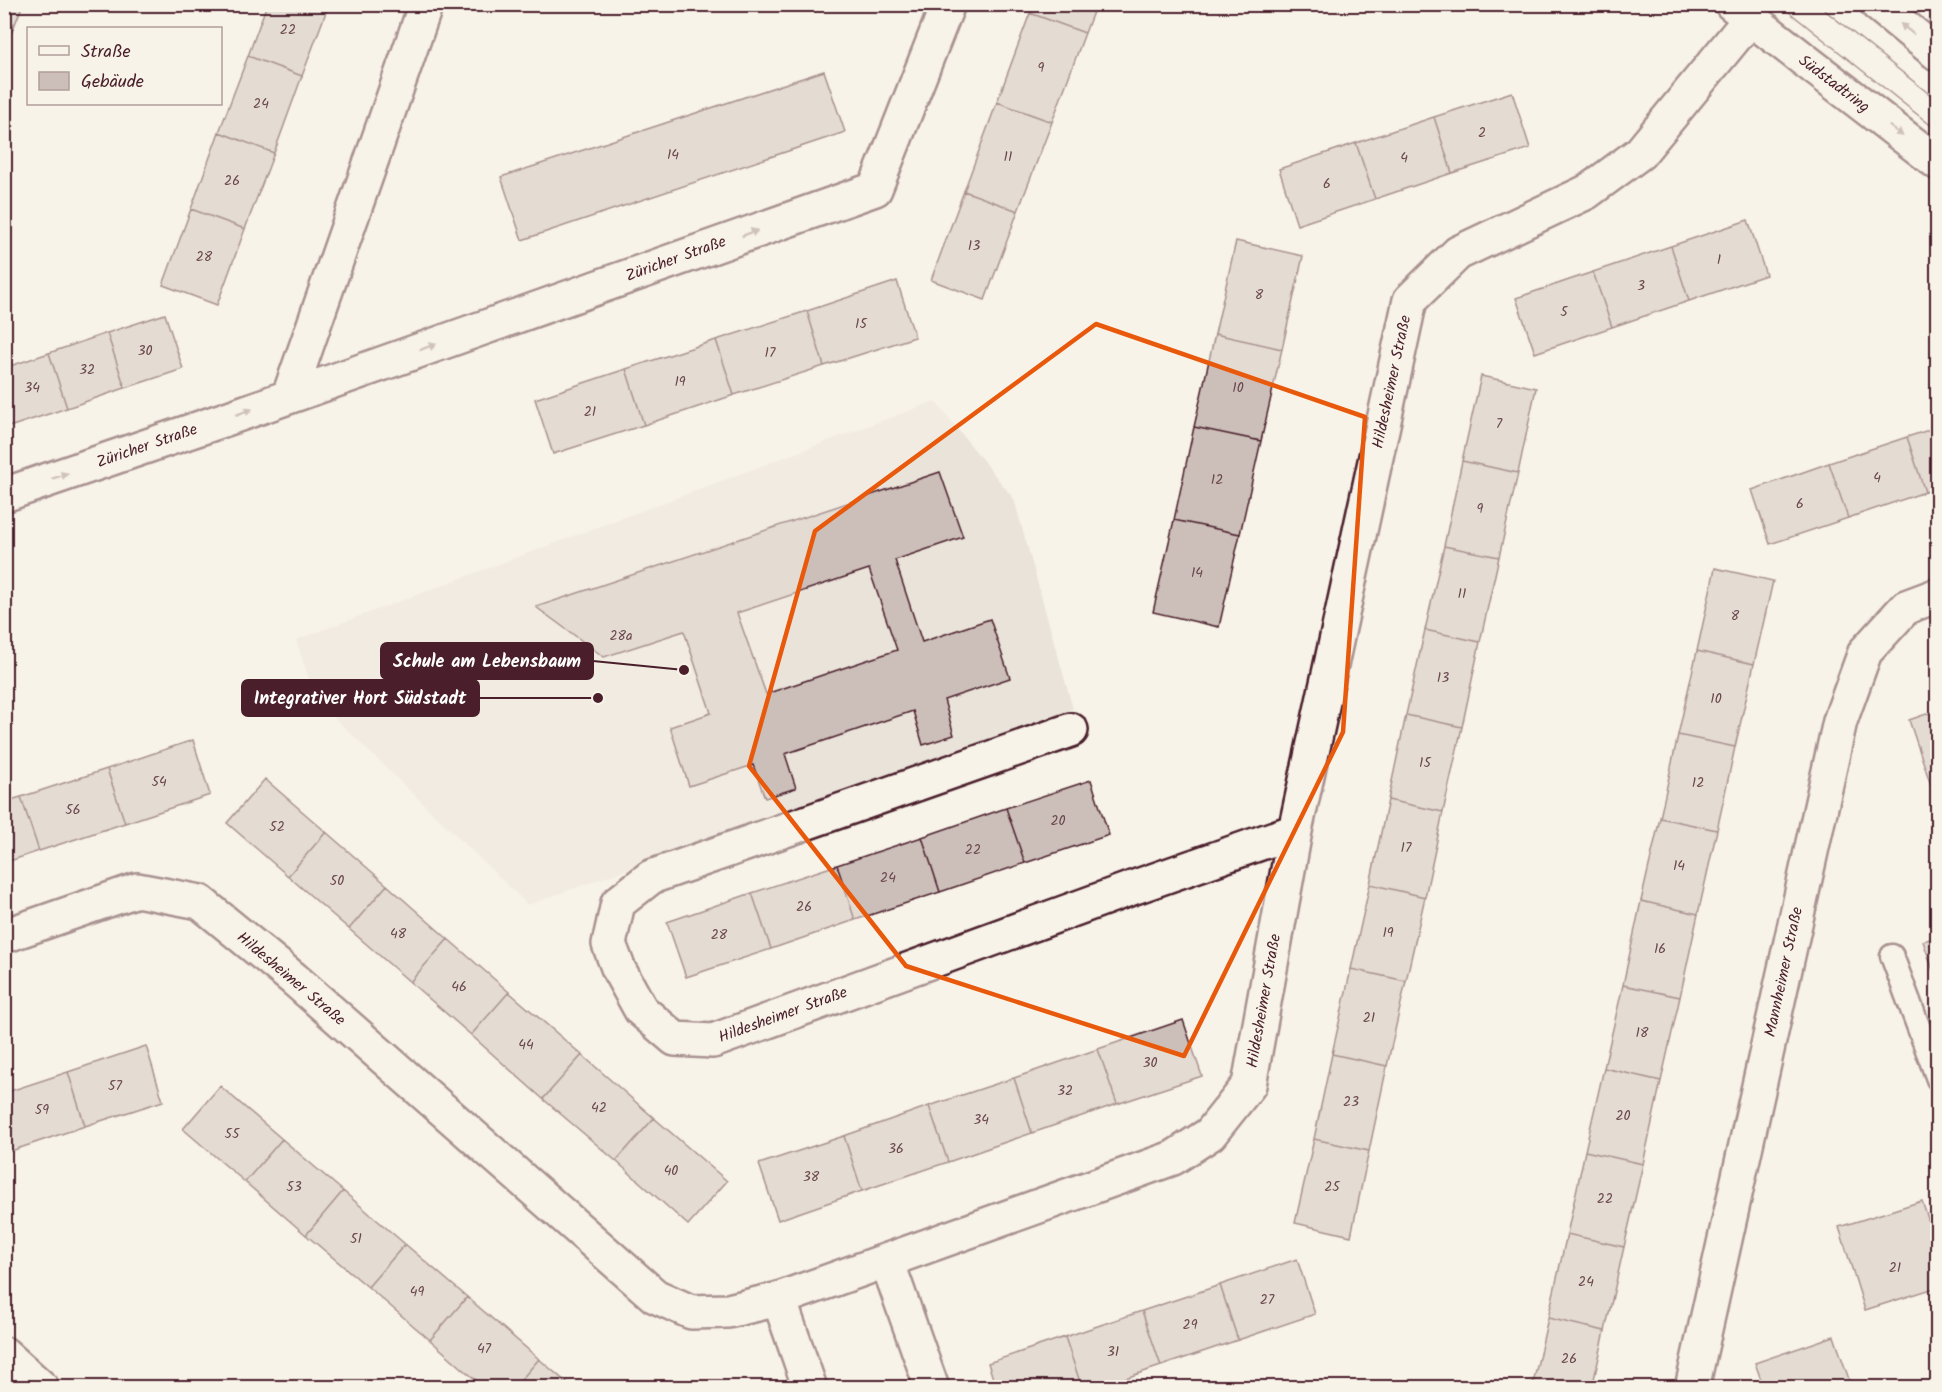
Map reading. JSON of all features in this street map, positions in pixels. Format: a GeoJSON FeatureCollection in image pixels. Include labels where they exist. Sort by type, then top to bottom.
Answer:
{"type":"FeatureCollection","features":[{"type":"Feature","properties":{"kind":"street"},"geometry":{"type":"LineString","coordinates":[[289,396],[426,4]]}},
{"type":"Feature","properties":{"kind":"street","name":"Züricher Straße"},"geometry":{"type":"LineString","coordinates":[[4,495],[875,189],[948,4]]}},
{"type":"Feature","properties":{"kind":"street"},"geometry":{"type":"LineString","coordinates":[[1876,4],[1938,54]]}},
{"type":"Feature","properties":{"kind":"street","name":"Südstadtring"},"geometry":{"type":"LineString","coordinates":[[1748,9],[1938,163]]}},
{"type":"Feature","properties":{"kind":"street","name":"Hildesheimer Straße"},"geometry":{"type":"LineString","coordinates":[[4,936],[137,890],[200,902],[294,979],[655,1296],[691,1312],[728,1311],[779,1299],[1173,1158],[1210,1134],[1249,1085],[1295,831],[1410,300],[1458,254],[1587,192],[1640,153],[1748,9]]}},
{"type":"Feature","properties":{"kind":"street","name":"Mannheimer Straße"},"geometry":{"type":"LineString","coordinates":[[1692,1388],[1840,721],[1865,652],[1905,607],[1938,595]]}},
{"type":"Feature","properties":{"kind":"street","name":"Hildesheimer Straße"},"geometry":{"type":"LineString","coordinates":[[1071,730],[651,877],[618,903],[609,944],[619,970],[640,1010],[675,1039],[713,1041],[1295,831]]}},
{"type":"Feature","properties":{"kind":"street"},"geometry":{"type":"LineString","coordinates":[[887,1261],[932,1388]]}},
{"type":"Feature","properties":{"kind":"street"},"geometry":{"type":"LineString","coordinates":[[779,1299],[810,1388]]}},
{"type":"Feature","properties":{"kind":"street"},"geometry":{"type":"LineString","coordinates":[[4,1354],[42,1388]]}},
{"type":"Feature","properties":{"kind":"lane"},"geometry":{"type":"LineString","coordinates":[[1892,956],[1938,1079]]}},
{"type":"Feature","properties":{"kind":"highlighted area"},"geometry":{"type":"Polygon","coordinates":[[[1096,324],[1365,417],[1343,732],[1184,1056],[906,966],[749,766],[815,531],[1096,324]]]}},
{"type":"Feature","properties":{"kind":"shaded area"},"geometry":{"type":"Polygon","coordinates":[[[935,401],[1014,499],[1073,709],[528,905],[316,700],[296,640],[935,401]]]}},
{"type":"Feature","properties":{"kind":"building"},"geometry":{"type":"Polygon","coordinates":[[[4,4],[23,4],[15,24],[4,20],[4,4]]]}},
{"type":"Feature","properties":{"kind":"building"},"geometry":{"type":"Polygon","coordinates":[[[267,4],[329,4],[302,76],[248,56],[267,4]]]}},
{"type":"Feature","properties":{"kind":"building"},"geometry":{"type":"Polygon","coordinates":[[[1034,4],[1096,4],[1085,33],[1030,13],[1034,4]]]}},
{"type":"Feature","properties":{"kind":"building"},"geometry":{"type":"Polygon","coordinates":[[[1030,13],[1085,33],[1052,122],[997,102],[1030,13]]]}},
{"type":"Feature","properties":{"kind":"building"},"geometry":{"type":"Polygon","coordinates":[[[4,20],[15,24],[4,52],[4,20]]]}},
{"type":"Feature","properties":{"kind":"building"},"geometry":{"type":"Polygon","coordinates":[[[248,56],[302,76],[274,153],[219,132],[248,56]]]}},
{"type":"Feature","properties":{"kind":"building"},"geometry":{"type":"Polygon","coordinates":[[[824,71],[845,132],[522,240],[501,177],[824,71]]]}},
{"type":"Feature","properties":{"kind":"building"},"geometry":{"type":"Polygon","coordinates":[[[1512,92],[1530,148],[1452,173],[1434,117],[1512,92]]]}},
{"type":"Feature","properties":{"kind":"building"},"geometry":{"type":"Polygon","coordinates":[[[997,102],[1052,122],[1018,211],[964,191],[997,102]]]}},
{"type":"Feature","properties":{"kind":"building"},"geometry":{"type":"Polygon","coordinates":[[[1434,117],[1452,173],[1375,199],[1356,143],[1434,117]]]}},
{"type":"Feature","properties":{"kind":"building"},"geometry":{"type":"Polygon","coordinates":[[[219,132],[274,153],[245,229],[191,209],[219,132]]]}},
{"type":"Feature","properties":{"kind":"building"},"geometry":{"type":"Polygon","coordinates":[[[1356,143],[1375,199],[1297,225],[1279,169],[1356,143]]]}},
{"type":"Feature","properties":{"kind":"building"},"geometry":{"type":"Polygon","coordinates":[[[964,191],[1018,211],[985,300],[931,280],[964,191]]]}},
{"type":"Feature","properties":{"kind":"building"},"geometry":{"type":"Polygon","coordinates":[[[191,209],[245,229],[217,305],[163,285],[191,209]]]}},
{"type":"Feature","properties":{"kind":"building"},"geometry":{"type":"Polygon","coordinates":[[[1748,220],[1766,275],[1689,301],[1671,246],[1748,220]]]}},
{"type":"Feature","properties":{"kind":"building"},"geometry":{"type":"Polygon","coordinates":[[[1236,241],[1303,256],[1282,349],[1215,334],[1236,241]]]}},
{"type":"Feature","properties":{"kind":"building"},"geometry":{"type":"Polygon","coordinates":[[[1671,246],[1689,301],[1612,327],[1593,272],[1671,246]]]}},
{"type":"Feature","properties":{"kind":"building"},"geometry":{"type":"Polygon","coordinates":[[[1593,272],[1612,327],[1535,353],[1516,298],[1593,272]]]}},
{"type":"Feature","properties":{"kind":"building"},"geometry":{"type":"Polygon","coordinates":[[[897,281],[915,337],[824,366],[807,311],[897,281]]]}},
{"type":"Feature","properties":{"kind":"building"},"geometry":{"type":"Polygon","coordinates":[[[807,311],[824,366],[734,395],[716,340],[807,311]]]}},
{"type":"Feature","properties":{"kind":"building"},"geometry":{"type":"Polygon","coordinates":[[[165,314],[183,369],[125,388],[107,333],[165,314]]]}},
{"type":"Feature","properties":{"kind":"building"},"geometry":{"type":"Polygon","coordinates":[[[107,333],[125,388],[67,408],[49,353],[107,333]]]}},
{"type":"Feature","properties":{"kind":"building"},"geometry":{"type":"Polygon","coordinates":[[[1215,334],[1282,349],[1261,441],[1194,427],[1215,334]]]}},
{"type":"Feature","properties":{"kind":"building"},"geometry":{"type":"Polygon","coordinates":[[[716,340],[734,395],[644,425],[626,369],[716,340]]]}},
{"type":"Feature","properties":{"kind":"building"},"geometry":{"type":"Polygon","coordinates":[[[49,353],[67,408],[9,427],[4,414],[4,368],[49,353]]]}},
{"type":"Feature","properties":{"kind":"building"},"geometry":{"type":"Polygon","coordinates":[[[626,369],[644,425],[553,454],[535,399],[626,369]]]}},
{"type":"Feature","properties":{"kind":"building"},"geometry":{"type":"Polygon","coordinates":[[[1481,376],[1536,388],[1518,473],[1462,461],[1481,376]]]}},
{"type":"Feature","properties":{"kind":"building"},"geometry":{"type":"Polygon","coordinates":[[[1194,427],[1261,441],[1240,534],[1174,520],[1194,427]]]}},
{"type":"Feature","properties":{"kind":"building"},"geometry":{"type":"Polygon","coordinates":[[[1938,427],[1938,488],[1925,492],[1907,437],[1938,427]]]}},
{"type":"Feature","properties":{"kind":"building"},"geometry":{"type":"Polygon","coordinates":[[[1907,437],[1925,492],[1848,518],[1829,463],[1907,437]]]}},
{"type":"Feature","properties":{"kind":"building"},"geometry":{"type":"Polygon","coordinates":[[[1462,461],[1518,473],[1499,557],[1444,546],[1462,461]]]}},
{"type":"Feature","properties":{"kind":"building"},"geometry":{"type":"Polygon","coordinates":[[[1829,463],[1848,518],[1770,544],[1752,490],[1829,463]]]}},
{"type":"Feature","properties":{"kind":"building"},"geometry":{"type":"Polygon","coordinates":[[[940,472],[963,537],[895,560],[922,642],[990,619],[1010,678],[944,700],[954,735],[923,745],[913,711],[785,754],[796,788],[765,798],[753,765],[689,786],[670,727],[711,713],[684,631],[604,657],[536,607],[940,472]],[[869,569],[737,613],[766,694],[897,650],[869,569]]]}},
{"type":"Feature","properties":{"kind":"building"},"geometry":{"type":"Polygon","coordinates":[[[1174,520],[1240,534],[1219,627],[1153,612],[1174,520]]]}},
{"type":"Feature","properties":{"kind":"building"},"geometry":{"type":"Polygon","coordinates":[[[1444,546],[1499,557],[1480,642],[1425,630],[1444,546]]]}},
{"type":"Feature","properties":{"kind":"building"},"geometry":{"type":"Polygon","coordinates":[[[1715,568],[1773,581],[1754,664],[1697,651],[1715,568]]]}},
{"type":"Feature","properties":{"kind":"building"},"geometry":{"type":"Polygon","coordinates":[[[1425,630],[1480,642],[1462,727],[1406,715],[1425,630]]]}},
{"type":"Feature","properties":{"kind":"building"},"geometry":{"type":"Polygon","coordinates":[[[1697,651],[1754,664],[1735,747],[1678,735],[1697,651]]]}},
{"type":"Feature","properties":{"kind":"building"},"geometry":{"type":"Polygon","coordinates":[[[1938,710],[1938,806],[1909,720],[1938,710]]]}},
{"type":"Feature","properties":{"kind":"building"},"geometry":{"type":"Polygon","coordinates":[[[1406,715],[1462,727],[1443,812],[1388,800],[1406,715]]]}},
{"type":"Feature","properties":{"kind":"building"},"geometry":{"type":"Polygon","coordinates":[[[1678,735],[1735,747],[1717,830],[1660,818],[1678,735]]]}},
{"type":"Feature","properties":{"kind":"building"},"geometry":{"type":"Polygon","coordinates":[[[193,740],[210,795],[125,823],[107,769],[193,740]]]}},
{"type":"Feature","properties":{"kind":"building"},"geometry":{"type":"Polygon","coordinates":[[[107,769],[125,823],[39,851],[21,797],[107,769]]]}},
{"type":"Feature","properties":{"kind":"building"},"geometry":{"type":"Polygon","coordinates":[[[265,779],[326,832],[288,876],[227,823],[265,779]]]}},
{"type":"Feature","properties":{"kind":"building"},"geometry":{"type":"Polygon","coordinates":[[[1091,780],[1109,835],[1025,863],[1006,808],[1091,780]]]}},
{"type":"Feature","properties":{"kind":"building"},"geometry":{"type":"Polygon","coordinates":[[[21,797],[39,851],[4,863],[4,802],[21,797]]]}},
{"type":"Feature","properties":{"kind":"building"},"geometry":{"type":"Polygon","coordinates":[[[1388,800],[1443,812],[1425,897],[1370,884],[1388,800]]]}},
{"type":"Feature","properties":{"kind":"building"},"geometry":{"type":"Polygon","coordinates":[[[1006,808],[1025,863],[940,892],[922,837],[1006,808]]]}},
{"type":"Feature","properties":{"kind":"building"},"geometry":{"type":"Polygon","coordinates":[[[1660,818],[1717,830],[1698,914],[1641,901],[1660,818]]]}},
{"type":"Feature","properties":{"kind":"building"},"geometry":{"type":"Polygon","coordinates":[[[326,832],[387,885],[349,929],[288,876],[326,832]]]}},
{"type":"Feature","properties":{"kind":"building"},"geometry":{"type":"Polygon","coordinates":[[[922,837],[940,892],[855,920],[837,865],[922,837]]]}},
{"type":"Feature","properties":{"kind":"building"},"geometry":{"type":"Polygon","coordinates":[[[837,865],[855,920],[771,949],[752,893],[837,865]]]}},
{"type":"Feature","properties":{"kind":"building"},"geometry":{"type":"Polygon","coordinates":[[[1370,884],[1425,897],[1406,981],[1351,969],[1370,884]]]}},
{"type":"Feature","properties":{"kind":"building"},"geometry":{"type":"Polygon","coordinates":[[[387,885],[448,939],[410,982],[349,929],[387,885]]]}},
{"type":"Feature","properties":{"kind":"building"},"geometry":{"type":"Polygon","coordinates":[[[752,893],[771,949],[686,977],[667,922],[752,893]]]}},
{"type":"Feature","properties":{"kind":"building"},"geometry":{"type":"Polygon","coordinates":[[[1641,901],[1698,914],[1680,997],[1623,985],[1641,901]]]}},
{"type":"Feature","properties":{"kind":"building"},"geometry":{"type":"Polygon","coordinates":[[[1938,937],[1938,985],[1923,941],[1938,937]]]}},
{"type":"Feature","properties":{"kind":"building"},"geometry":{"type":"Polygon","coordinates":[[[448,939],[509,992],[471,1035],[410,982],[448,939]]]}},
{"type":"Feature","properties":{"kind":"building"},"geometry":{"type":"Polygon","coordinates":[[[1351,969],[1406,981],[1387,1066],[1332,1054],[1351,969]]]}},
{"type":"Feature","properties":{"kind":"building"},"geometry":{"type":"Polygon","coordinates":[[[1623,985],[1680,997],[1661,1081],[1604,1068],[1623,985]]]}},
{"type":"Feature","properties":{"kind":"building"},"geometry":{"type":"Polygon","coordinates":[[[509,992],[582,1055],[543,1099],[471,1035],[509,992]]]}},
{"type":"Feature","properties":{"kind":"building"},"geometry":{"type":"Polygon","coordinates":[[[1183,1020],[1202,1076],[1117,1104],[1098,1049],[1183,1020]]]}},
{"type":"Feature","properties":{"kind":"building"},"geometry":{"type":"Polygon","coordinates":[[[146,1046],[163,1101],[85,1126],[68,1072],[146,1046]]]}},
{"type":"Feature","properties":{"kind":"building"},"geometry":{"type":"Polygon","coordinates":[[[1098,1049],[1117,1104],[1032,1133],[1014,1078],[1098,1049]]]}},
{"type":"Feature","properties":{"kind":"building"},"geometry":{"type":"Polygon","coordinates":[[[1332,1054],[1387,1066],[1369,1151],[1314,1139],[1332,1054]]]}},
{"type":"Feature","properties":{"kind":"building"},"geometry":{"type":"Polygon","coordinates":[[[582,1055],[654,1118],[616,1161],[543,1099],[582,1055]]]}},
{"type":"Feature","properties":{"kind":"building"},"geometry":{"type":"Polygon","coordinates":[[[1604,1068],[1661,1081],[1643,1164],[1585,1151],[1604,1068]]]}},
{"type":"Feature","properties":{"kind":"building"},"geometry":{"type":"Polygon","coordinates":[[[68,1072],[85,1126],[8,1152],[4,1142],[4,1093],[68,1072]]]}},
{"type":"Feature","properties":{"kind":"building"},"geometry":{"type":"Polygon","coordinates":[[[1014,1078],[1032,1133],[948,1162],[929,1106],[1014,1078]]]}},
{"type":"Feature","properties":{"kind":"building"},"geometry":{"type":"Polygon","coordinates":[[[220,1086],[282,1139],[245,1182],[183,1129],[220,1086]]]}},
{"type":"Feature","properties":{"kind":"building"},"geometry":{"type":"Polygon","coordinates":[[[929,1106],[948,1162],[862,1191],[844,1136],[929,1106]]]}},
{"type":"Feature","properties":{"kind":"building"},"geometry":{"type":"Polygon","coordinates":[[[654,1118],[727,1181],[688,1225],[616,1161],[654,1118]]]}},
{"type":"Feature","properties":{"kind":"building"},"geometry":{"type":"Polygon","coordinates":[[[844,1136],[862,1191],[778,1220],[759,1164],[844,1136]]]}},
{"type":"Feature","properties":{"kind":"building"},"geometry":{"type":"Polygon","coordinates":[[[282,1139],[343,1191],[306,1235],[245,1182],[282,1139]]]}},
{"type":"Feature","properties":{"kind":"building"},"geometry":{"type":"Polygon","coordinates":[[[1314,1139],[1369,1151],[1351,1236],[1295,1223],[1314,1139]]]}},
{"type":"Feature","properties":{"kind":"building"},"geometry":{"type":"Polygon","coordinates":[[[1585,1151],[1643,1164],[1624,1247],[1567,1234],[1585,1151]]]}},
{"type":"Feature","properties":{"kind":"building"},"geometry":{"type":"Polygon","coordinates":[[[343,1191],[405,1244],[368,1287],[306,1235],[343,1191]]]}},
{"type":"Feature","properties":{"kind":"building"},"geometry":{"type":"Polygon","coordinates":[[[1922,1201],[1938,1249],[1938,1287],[1865,1310],[1839,1227],[1922,1201]]]}},
{"type":"Feature","properties":{"kind":"building"},"geometry":{"type":"Polygon","coordinates":[[[1567,1234],[1624,1247],[1605,1331],[1548,1318],[1567,1234]]]}},
{"type":"Feature","properties":{"kind":"building"},"geometry":{"type":"Polygon","coordinates":[[[405,1244],[467,1297],[430,1340],[368,1287],[405,1244]]]}},
{"type":"Feature","properties":{"kind":"building"},"geometry":{"type":"Polygon","coordinates":[[[1297,1259],[1315,1314],[1238,1340],[1220,1285],[1297,1259]]]}},
{"type":"Feature","properties":{"kind":"building"},"geometry":{"type":"Polygon","coordinates":[[[1220,1285],[1238,1340],[1161,1366],[1142,1311],[1220,1285]]]}},
{"type":"Feature","properties":{"kind":"building"},"geometry":{"type":"Polygon","coordinates":[[[467,1297],[539,1359],[514,1388],[485,1388],[430,1340],[467,1297]]]}},
{"type":"Feature","properties":{"kind":"building"},"geometry":{"type":"Polygon","coordinates":[[[1142,1311],[1161,1366],[1096,1388],[1082,1388],[1065,1337],[1142,1311]]]}},
{"type":"Feature","properties":{"kind":"building"},"geometry":{"type":"Polygon","coordinates":[[[1548,1318],[1605,1331],[1592,1388],[1532,1388],[1548,1318]]]}},
{"type":"Feature","properties":{"kind":"building"},"geometry":{"type":"Polygon","coordinates":[[[1834,1336],[1852,1388],[1764,1388],[1755,1363],[1834,1336]]]}},
{"type":"Feature","properties":{"kind":"building"},"geometry":{"type":"Polygon","coordinates":[[[1065,1337],[1082,1388],[996,1388],[988,1363],[1065,1337]]]}},
{"type":"Feature","properties":{"kind":"building"},"geometry":{"type":"Polygon","coordinates":[[[539,1359],[573,1388],[514,1388],[539,1359]]]}},
{"type":"Feature","properties":{"kind":"tram line"},"geometry":{"type":"LineString","coordinates":[[1779,4],[1938,131]]}},
{"type":"Feature","properties":{"kind":"tram line"},"geometry":{"type":"LineString","coordinates":[[1817,4],[1938,101]]}},
{"type":"Feature","properties":{"kind":"place","name":"Schule am Lebensbaum"},"geometry":{"type":"Point","coordinates":[684,670]}},
{"type":"Feature","properties":{"kind":"place","name":"Integrativer Hort Südstadt"},"geometry":{"type":"Point","coordinates":[598,698]}}]}
